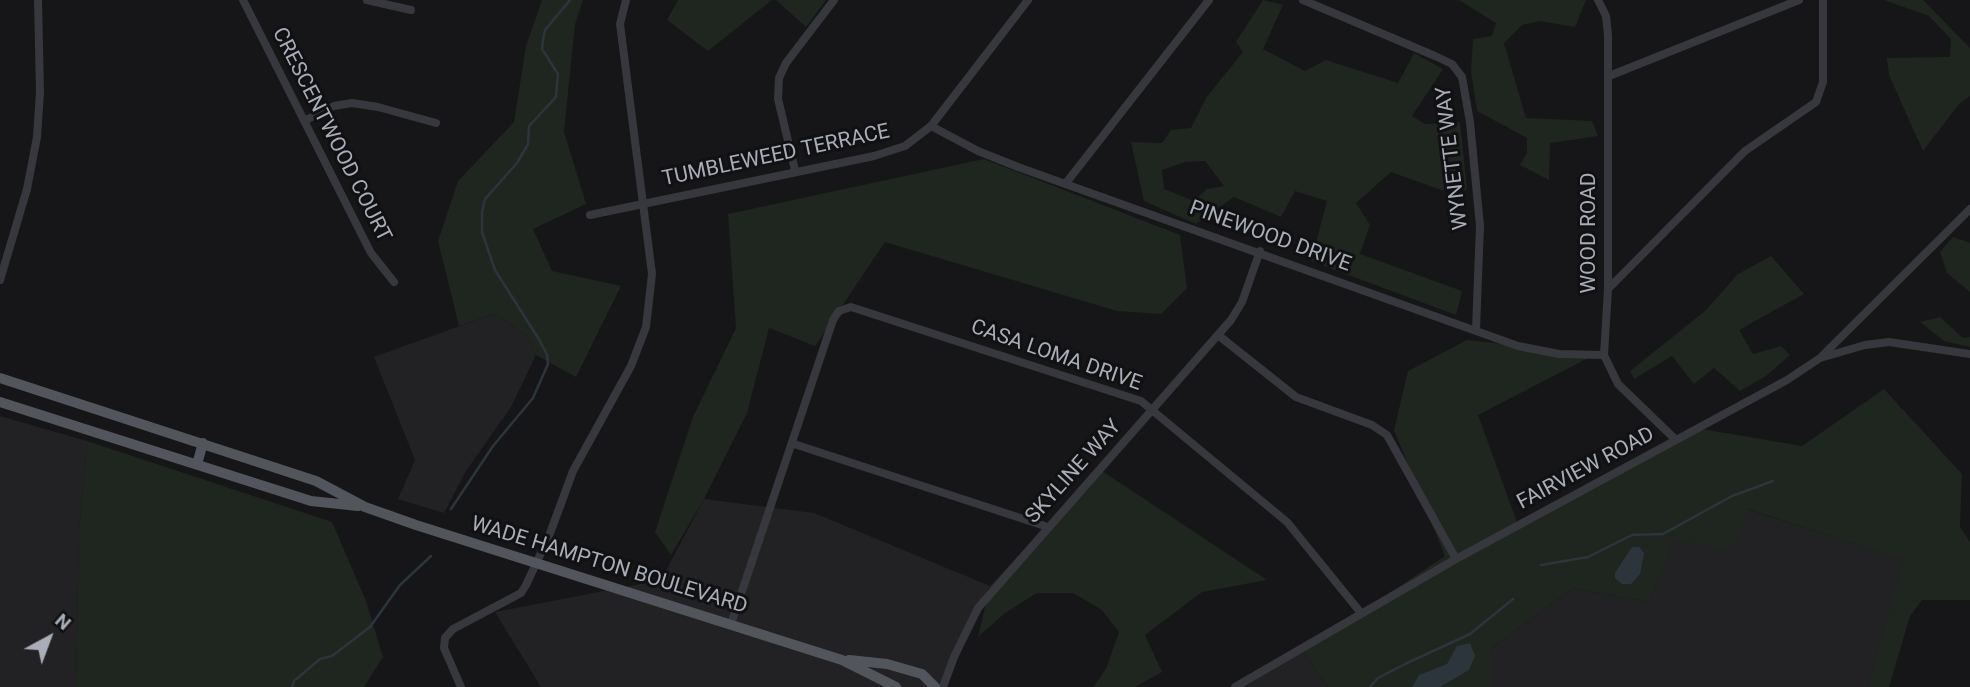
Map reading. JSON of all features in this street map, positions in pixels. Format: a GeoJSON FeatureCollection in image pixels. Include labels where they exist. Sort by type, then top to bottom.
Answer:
{"type":"FeatureCollection","features":[{"type":"Feature","properties":{"kind":"main road","name":"WADE HAMPTON BOULEVARD"},"geometry":{"type":"LineString","coordinates":[[0,378],[316,481],[366,507],[842,660],[896,687]]}},
{"type":"Feature","properties":{"kind":"main road","name":"WADE HAMPTON BOULEVARD"},"geometry":{"type":"LineString","coordinates":[[0,402],[311,501],[366,507]]}},
{"type":"Feature","properties":{"kind":"main road"},"geometry":{"type":"LineString","coordinates":[[197,464],[203,443]]}},
{"type":"Feature","properties":{"kind":"main road","name":"WADE HAMPTON BOULEVARD"},"geometry":{"type":"LineString","coordinates":[[842,660],[887,664],[922,674],[935,687]]}},
{"type":"Feature","properties":{"kind":"street"},"geometry":{"type":"LineString","coordinates":[[0,280],[27,189],[37,137],[40,92],[38,0]]}},
{"type":"Feature","properties":{"kind":"street","name":"CRESCENTWOOD COURT"},"geometry":{"type":"LineString","coordinates":[[243,0],[371,253],[394,282]]}},
{"type":"Feature","properties":{"kind":"street"},"geometry":{"type":"LineString","coordinates":[[367,0],[411,10]]}},
{"type":"Feature","properties":{"kind":"street"},"geometry":{"type":"LineString","coordinates":[[461,687],[444,648],[446,634],[522,593],[538,564],[577,461],[631,366],[646,327],[652,274],[620,24],[626,0]]}},
{"type":"Feature","properties":{"kind":"street"},"geometry":{"type":"LineString","coordinates":[[795,170],[778,99],[779,78],[786,63],[834,0]]}},
{"type":"Feature","properties":{"kind":"street","name":"TUMBLEWEED TERRACE"},"geometry":{"type":"LineString","coordinates":[[590,215],[894,150],[914,141],[931,126],[1028,0]]}},
{"type":"Feature","properties":{"kind":"street"},"geometry":{"type":"LineString","coordinates":[[1066,183],[1209,0]]}},
{"type":"Feature","properties":{"kind":"street","name":"WYNETTE WAY"},"geometry":{"type":"LineString","coordinates":[[1303,0],[1452,64],[1462,76],[1470,122],[1480,226],[1476,329]]}},
{"type":"Feature","properties":{"kind":"street","name":"WOOD ROAD"},"geometry":{"type":"LineString","coordinates":[[1598,0],[1607,24],[1609,76],[1608,289],[1604,355]]}},
{"type":"Feature","properties":{"kind":"street"},"geometry":{"type":"LineString","coordinates":[[1609,76],[1799,0]]}},
{"type":"Feature","properties":{"kind":"street"},"geometry":{"type":"LineString","coordinates":[[1608,289],[1745,151],[1816,102],[1823,82],[1823,0]]}},
{"type":"Feature","properties":{"kind":"street"},"geometry":{"type":"LineString","coordinates":[[304,121],[334,106],[352,103],[378,107],[436,123]]}},
{"type":"Feature","properties":{"kind":"street","name":"PINEWOOD DRIVE"},"geometry":{"type":"LineString","coordinates":[[931,126],[978,151],[1539,352],[1604,355]]}},
{"type":"Feature","properties":{"kind":"street"},"geometry":{"type":"LineString","coordinates":[[1820,358],[1970,209]]}},
{"type":"Feature","properties":{"kind":"street","name":"SKYLINE WAY"},"geometry":{"type":"LineString","coordinates":[[943,687],[978,608],[1218,335],[1242,302],[1260,251]]}},
{"type":"Feature","properties":{"kind":"street","name":"CASA LOMA DRIVE"},"geometry":{"type":"LineString","coordinates":[[794,444],[833,320],[843,309],[855,307],[1141,401],[1287,522],[1361,613]]}},
{"type":"Feature","properties":{"kind":"street"},"geometry":{"type":"LineString","coordinates":[[1218,335],[1296,397],[1376,426],[1387,435],[1456,559]]}},
{"type":"Feature","properties":{"kind":"street","name":"FAIRVIEW ROAD"},"geometry":{"type":"LineString","coordinates":[[1235,687],[1456,559],[1787,380],[1820,358],[1889,342],[1970,354]]}},
{"type":"Feature","properties":{"kind":"street"},"geometry":{"type":"LineString","coordinates":[[1604,355],[1618,384],[1676,440]]}},
{"type":"Feature","properties":{"kind":"street"},"geometry":{"type":"LineString","coordinates":[[731,624],[794,444],[1048,527]]}},
{"type":"Feature","properties":{"kind":"shaded area"},"geometry":{"type":"Polygon","coordinates":[[[542,0],[583,0],[575,24],[564,132],[586,204],[533,229],[552,271],[621,286],[576,377],[536,355],[527,336],[496,313],[459,326],[438,241],[458,181],[514,122],[526,46],[542,0]]]}},
{"type":"Feature","properties":{"kind":"shaded area"},"geometry":{"type":"Polygon","coordinates":[[[678,0],[772,0],[708,51],[667,20],[678,0]]]}},
{"type":"Feature","properties":{"kind":"shaded area"},"geometry":{"type":"Polygon","coordinates":[[[776,0],[826,0],[806,27],[776,0]]]}},
{"type":"Feature","properties":{"kind":"shaded area"},"geometry":{"type":"Polygon","coordinates":[[[1263,0],[1283,5],[1263,49],[1305,71],[1326,60],[1398,83],[1414,53],[1443,69],[1412,116],[1425,124],[1460,122],[1467,190],[1441,190],[1391,172],[1356,203],[1370,225],[1360,254],[1462,291],[1456,315],[1311,261],[1327,201],[1295,191],[1281,217],[1234,197],[1196,224],[1144,201],[1131,142],[1162,143],[1171,130],[1191,128],[1206,98],[1243,52],[1236,42],[1263,0]],[[1205,161],[1185,162],[1162,170],[1164,189],[1194,201],[1207,189],[1224,186],[1205,161]]]}},
{"type":"Feature","properties":{"kind":"shaded area"},"geometry":{"type":"Polygon","coordinates":[[[1459,0],[1586,0],[1575,27],[1540,21],[1522,25],[1504,43],[1526,118],[1592,121],[1598,136],[1550,143],[1549,180],[1520,165],[1527,153],[1527,138],[1477,111],[1471,71],[1473,39],[1492,36],[1496,23],[1459,0]]]}},
{"type":"Feature","properties":{"kind":"shaded area"},"geometry":{"type":"Polygon","coordinates":[[[1884,0],[1923,0],[1970,48],[1970,96],[1959,104],[1923,151],[1889,75],[1887,58],[1950,57],[1951,39],[1929,16],[1884,0]]]}},
{"type":"Feature","properties":{"kind":"shaded area"},"geometry":{"type":"Polygon","coordinates":[[[984,159],[1180,235],[1187,288],[1161,314],[1117,311],[885,242],[815,346],[769,328],[747,413],[704,499],[671,555],[655,532],[693,417],[736,328],[728,214],[984,159]]]}},
{"type":"Feature","properties":{"kind":"shaded area"},"geometry":{"type":"Polygon","coordinates":[[[1953,237],[1970,243],[1970,292],[1947,273],[1940,252],[1953,237]]]}},
{"type":"Feature","properties":{"kind":"shaded area"},"geometry":{"type":"Polygon","coordinates":[[[1771,256],[1804,294],[1739,330],[1753,354],[1781,346],[1790,355],[1766,376],[1740,391],[1714,368],[1694,384],[1672,356],[1634,379],[1630,371],[1705,311],[1738,274],[1771,256]]]}},
{"type":"Feature","properties":{"kind":"shaded area"},"geometry":{"type":"Polygon","coordinates":[[[496,313],[527,336],[536,355],[511,407],[466,471],[444,513],[398,499],[415,460],[374,357],[496,313]]]}},
{"type":"Feature","properties":{"kind":"shaded area"},"geometry":{"type":"Polygon","coordinates":[[[1940,317],[1963,338],[1970,337],[1970,347],[1944,341],[1920,322],[1940,317]]]}},
{"type":"Feature","properties":{"kind":"shaded area"},"geometry":{"type":"Polygon","coordinates":[[[1467,340],[1596,354],[1478,415],[1518,525],[1702,429],[1802,446],[1884,389],[1962,474],[1960,527],[1970,542],[1970,600],[1922,600],[1910,616],[1889,687],[1868,687],[1903,560],[1748,509],[1732,550],[1674,540],[1649,602],[1573,588],[1490,649],[1490,687],[1328,687],[1303,651],[1445,556],[1394,430],[1408,371],[1467,340]]]}},
{"type":"Feature","properties":{"kind":"shaded area"},"geometry":{"type":"Polygon","coordinates":[[[0,416],[87,441],[79,533],[76,687],[0,687],[0,416]]]}},
{"type":"Feature","properties":{"kind":"shaded area"},"geometry":{"type":"Polygon","coordinates":[[[87,441],[332,522],[366,601],[383,657],[364,687],[76,687],[79,532],[87,441]]]}},
{"type":"Feature","properties":{"kind":"shaded area"},"geometry":{"type":"Polygon","coordinates":[[[1099,469],[1267,580],[1202,592],[1145,635],[1162,672],[1135,687],[1093,687],[1106,669],[1119,632],[1102,610],[1073,593],[1037,593],[1005,613],[978,637],[990,586],[1099,469]]]}},
{"type":"Feature","properties":{"kind":"shaded area"},"geometry":{"type":"Polygon","coordinates":[[[704,499],[814,513],[990,586],[943,687],[541,687],[495,612],[661,580],[704,499]]]}},
{"type":"Feature","properties":{"kind":"shaded area"},"geometry":{"type":"Polygon","coordinates":[[[1747,509],[1904,560],[1868,687],[1490,687],[1490,649],[1573,588],[1649,602],[1674,539],[1747,509]]]}},
{"type":"Feature","properties":{"kind":"shaded area"},"geometry":{"type":"Polygon","coordinates":[[[1632,547],[1639,547],[1644,553],[1640,574],[1631,584],[1622,584],[1615,578],[1615,573],[1632,547]]]}},
{"type":"Feature","properties":{"kind":"shaded area"},"geometry":{"type":"Polygon","coordinates":[[[1470,643],[1475,656],[1469,670],[1440,687],[1412,687],[1419,675],[1447,664],[1457,646],[1470,643]]]}},
{"type":"Feature","properties":{"kind":"shaded area"},"geometry":{"type":"Polygon","coordinates":[[[1303,651],[1328,687],[1242,687],[1303,651]]]}},
{"type":"Feature","properties":{"kind":"waterway"},"geometry":{"type":"LineString","coordinates":[[451,509],[493,446],[533,398],[548,364],[540,341],[495,270],[482,232],[482,212],[485,199],[517,163],[528,144],[529,126],[556,97],[558,74],[542,49],[543,40],[545,30],[570,0]]}},
{"type":"Feature","properties":{"kind":"waterway"},"geometry":{"type":"LineString","coordinates":[[1541,565],[1588,557],[1632,535],[1663,534],[1732,496],[1773,481]]}},
{"type":"Feature","properties":{"kind":"waterway"},"geometry":{"type":"LineString","coordinates":[[292,687],[294,681],[320,659],[332,656],[370,627],[400,585],[431,556]]}},
{"type":"Feature","properties":{"kind":"waterway"},"geometry":{"type":"LineString","coordinates":[[1370,687],[1378,678],[1470,634],[1513,599]]}}]}
